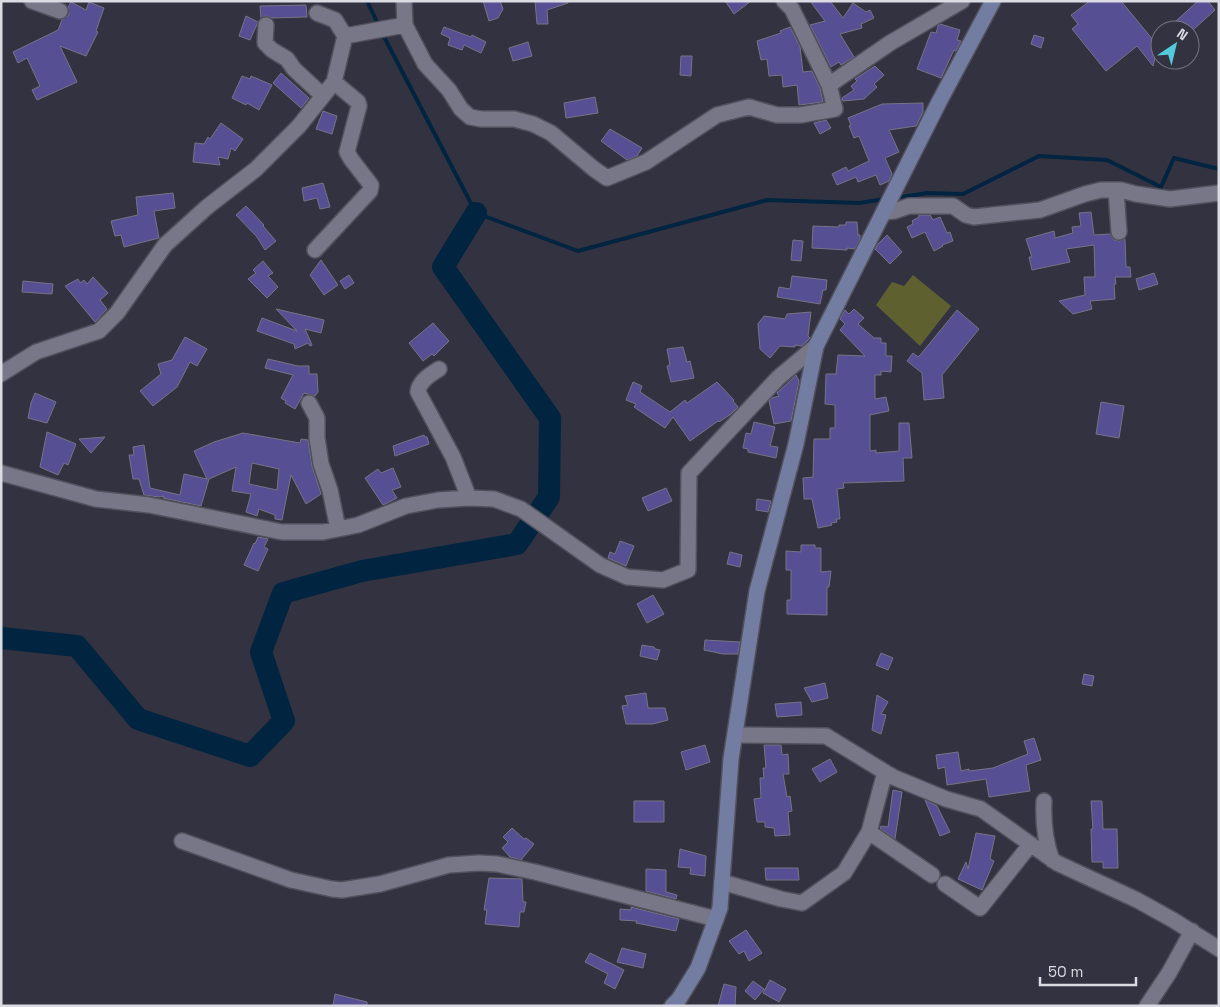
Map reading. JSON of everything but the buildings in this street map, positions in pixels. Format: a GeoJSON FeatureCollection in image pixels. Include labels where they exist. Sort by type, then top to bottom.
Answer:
{"type":"FeatureCollection","features":[{"type":"Feature","properties":{"kind":"street"},"geometry":{"type":"LineString","coordinates":[[32,1],[60,11]]}},
{"type":"Feature","properties":{"kind":"street"},"geometry":{"type":"LineString","coordinates":[[404,1],[405,25],[425,64],[449,90],[461,109],[470,117],[514,119],[533,124],[551,133],[607,178],[646,162],[717,115],[749,107],[777,115],[801,115],[835,108],[829,85],[792,9],[784,1]]}},
{"type":"Feature","properties":{"kind":"street"},"geometry":{"type":"LineString","coordinates":[[829,85],[890,43],[962,1]]}},
{"type":"Feature","properties":{"kind":"street"},"geometry":{"type":"LineString","coordinates":[[672,1006],[679,999],[698,968],[720,908],[731,759],[757,591],[796,444],[816,346],[939,102],[993,1]]}},
{"type":"Feature","properties":{"kind":"street"},"geometry":{"type":"LineString","coordinates":[[1,374],[36,352],[100,331],[117,313],[165,245],[207,207],[256,169],[299,126],[334,82],[345,36],[335,20],[317,13]]}},
{"type":"Feature","properties":{"kind":"street"},"geometry":{"type":"LineString","coordinates":[[266,25],[265,43],[272,50],[287,59],[294,69],[322,95]]}},
{"type":"Feature","properties":{"kind":"street"},"geometry":{"type":"LineString","coordinates":[[345,36],[405,25]]}},
{"type":"Feature","properties":{"kind":"street"},"geometry":{"type":"LineString","coordinates":[[315,250],[370,192],[371,185],[350,159],[347,152],[359,106],[358,102],[334,82]]}},
{"type":"Feature","properties":{"kind":"street"},"geometry":{"type":"LineString","coordinates":[[886,209],[895,211],[909,206],[953,206],[974,217],[1040,210],[1101,190],[1116,190],[1170,199],[1219,193]]}},
{"type":"Feature","properties":{"kind":"street"},"geometry":{"type":"LineString","coordinates":[[1116,190],[1119,232]]}},
{"type":"Feature","properties":{"kind":"street"},"geometry":{"type":"LineString","coordinates":[[1,473],[96,499],[149,505],[282,532],[323,532],[358,525],[406,506],[438,500],[469,498],[494,500],[521,509],[600,565],[627,577],[663,580],[688,570],[688,473],[778,378],[816,346]]}},
{"type":"Feature","properties":{"kind":"street"},"geometry":{"type":"LineString","coordinates":[[439,369],[422,382],[418,387],[418,392],[453,457],[469,498]]}},
{"type":"Feature","properties":{"kind":"street"},"geometry":{"type":"LineString","coordinates":[[309,403],[317,418],[317,438],[321,464],[330,490],[338,529]]}},
{"type":"Feature","properties":{"kind":"street"},"geometry":{"type":"LineString","coordinates":[[735,735],[826,736],[893,777],[946,799],[981,809],[1052,860],[1075,873],[1137,900],[1192,931],[1219,950]]}},
{"type":"Feature","properties":{"kind":"street"},"geometry":{"type":"LineString","coordinates":[[722,882],[781,900],[802,903],[844,873],[869,832],[885,772]]}},
{"type":"Feature","properties":{"kind":"street"},"geometry":{"type":"LineString","coordinates":[[1044,801],[1043,818],[1048,849],[1052,860]]}},
{"type":"Feature","properties":{"kind":"street"},"geometry":{"type":"LineString","coordinates":[[869,832],[932,875]]}},
{"type":"Feature","properties":{"kind":"street"},"geometry":{"type":"LineString","coordinates":[[182,841],[291,880],[332,889],[342,890],[380,884],[449,865],[479,862],[535,872],[716,919]]}},
{"type":"Feature","properties":{"kind":"street"},"geometry":{"type":"LineString","coordinates":[[945,884],[980,908],[1030,845]]}},
{"type":"Feature","properties":{"kind":"street"},"geometry":{"type":"LineString","coordinates":[[1147,1006],[1169,973],[1192,931]]}},
{"type":"Feature","properties":{"kind":"green space"},"geometry":{"type":"Polygon","coordinates":[[[913,275],[951,306],[920,346],[876,305],[892,282],[904,286],[913,275]]]}},
{"type":"Feature","properties":{"kind":"waterway"},"geometry":{"type":"LineString","coordinates":[[367,1],[379,26]]}},
{"type":"Feature","properties":{"kind":"waterway"},"geometry":{"type":"LineString","coordinates":[[382,33],[476,213],[578,251],[767,200],[859,203],[885,199]]}},
{"type":"Feature","properties":{"kind":"waterway"},"geometry":{"type":"LineString","coordinates":[[896,198],[927,193],[963,194],[1039,156],[1107,160],[1161,187],[1174,158],[1219,169]]}},
{"type":"Feature","properties":{"kind":"waterway"},"geometry":{"type":"LineString","coordinates":[[1,638],[77,646],[138,719],[250,756],[284,721],[261,652],[283,593],[362,571],[517,544],[549,497],[550,418],[443,267],[476,213]]}}]}
